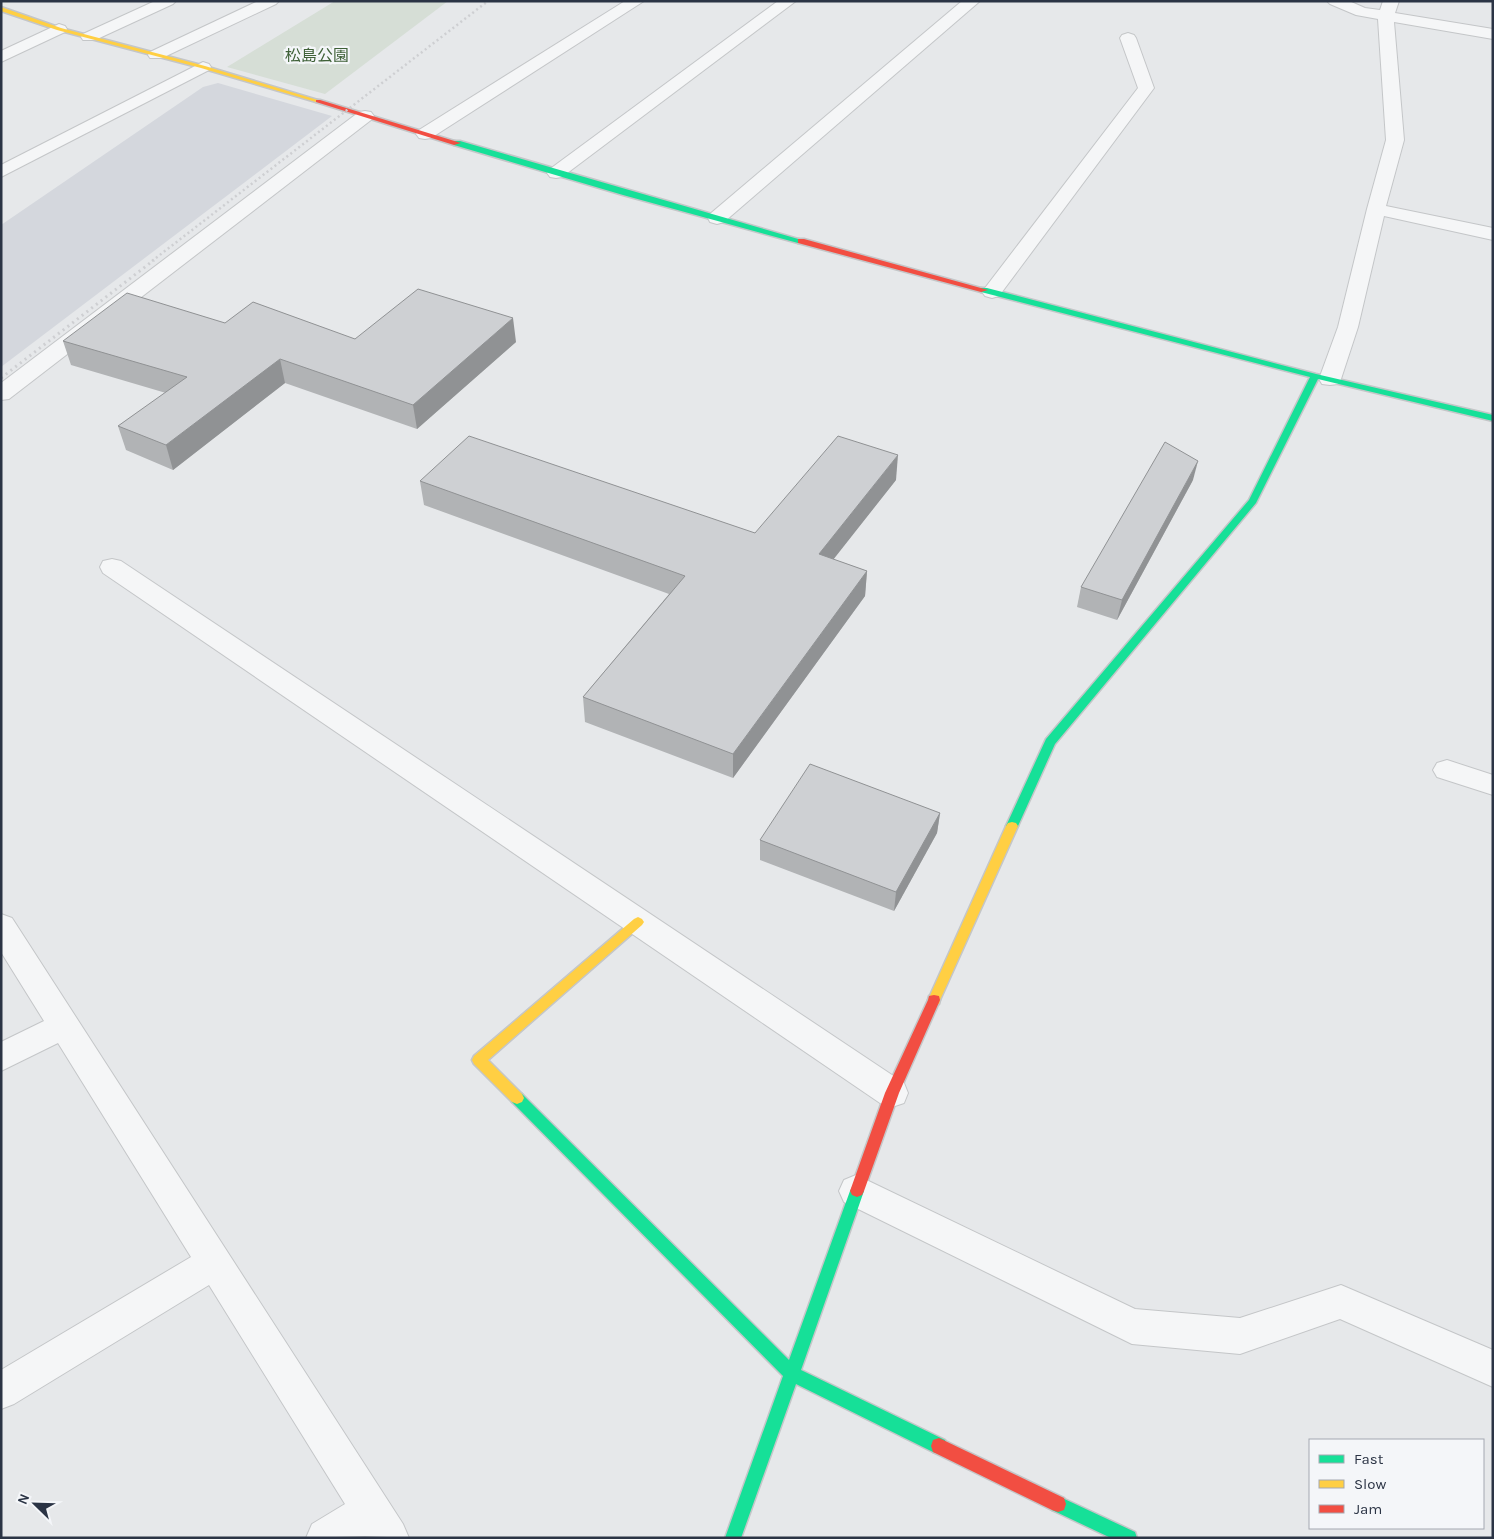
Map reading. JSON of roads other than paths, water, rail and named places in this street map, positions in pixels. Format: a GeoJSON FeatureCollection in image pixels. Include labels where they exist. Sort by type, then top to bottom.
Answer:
{"type":"FeatureCollection","features":[{"type":"Feature","properties":{"kind":"street"},"geometry":{"type":"LineString","coordinates":[[89,37],[168,1]]}},
{"type":"Feature","properties":{"kind":"street"},"geometry":{"type":"LineString","coordinates":[[156,55],[271,1]]}},
{"type":"Feature","properties":{"kind":"street"},"geometry":{"type":"LineString","coordinates":[[425,134],[636,1]]}},
{"type":"Feature","properties":{"kind":"street"},"geometry":{"type":"LineString","coordinates":[[556,173],[788,1]]}},
{"type":"Feature","properties":{"kind":"street"},"geometry":{"type":"LineString","coordinates":[[717,218],[972,1]]}},
{"type":"Feature","properties":{"kind":"street"},"geometry":{"type":"LineString","coordinates":[[1335,1],[1361,12],[1388,8],[1493,34]]}},
{"type":"Feature","properties":{"kind":"street"},"geometry":{"type":"LineString","coordinates":[[734,1538],[892,1093],[1050,742],[1253,501],[1323,378],[1348,327],[1376,209],[1395,140],[1388,8]]}},
{"type":"Feature","properties":{"kind":"street"},"geometry":{"type":"LineString","coordinates":[[1,9],[59,29],[203,67],[556,173],[717,218],[1323,378],[1493,418]]}},
{"type":"Feature","properties":{"kind":"street"},"geometry":{"type":"LineString","coordinates":[[1,56],[59,29]]}},
{"type":"Feature","properties":{"kind":"street"},"geometry":{"type":"LineString","coordinates":[[992,292],[1146,88],[1128,38]]}},
{"type":"Feature","properties":{"kind":"street"},"geometry":{"type":"LineString","coordinates":[[1,172],[203,67]]}},
{"type":"Feature","properties":{"kind":"street"},"geometry":{"type":"LineString","coordinates":[[1,394],[365,116]]}},
{"type":"Feature","properties":{"kind":"street"},"geometry":{"type":"LineString","coordinates":[[1376,209],[1493,234]]}},
{"type":"Feature","properties":{"kind":"street"},"geometry":{"type":"LineString","coordinates":[[112,567],[892,1093]]}},
{"type":"Feature","properties":{"kind":"street"},"geometry":{"type":"LineString","coordinates":[[1447,770],[1493,785]]}},
{"type":"Feature","properties":{"kind":"street"},"geometry":{"type":"LineString","coordinates":[[638,922],[479,1060],[792,1374],[1129,1538]]}},
{"type":"Feature","properties":{"kind":"street"},"geometry":{"type":"LineString","coordinates":[[1,926],[380,1524],[326,1538]]}},
{"type":"Feature","properties":{"kind":"street"},"geometry":{"type":"LineString","coordinates":[[1,1057],[64,1026]]}},
{"type":"Feature","properties":{"kind":"street"},"geometry":{"type":"LineString","coordinates":[[856,1191],[1132,1326],[1240,1336],[1341,1302],[1493,1369]]}},
{"type":"Feature","properties":{"kind":"street"},"geometry":{"type":"LineString","coordinates":[[1,1391],[215,1262]]}},
{"type":"Feature","properties":{"kind":"railway"},"geometry":{"type":"LineString","coordinates":[[152,261],[488,1]]}},
{"type":"Feature","properties":{"kind":"railway"},"geometry":{"type":"LineString","coordinates":[[1,378],[154,260]]}},
{"type":"Feature","properties":{"kind":"park label","name":"松島公園"},"geometry":{"type":"Point","coordinates":[317,55]}}]}
